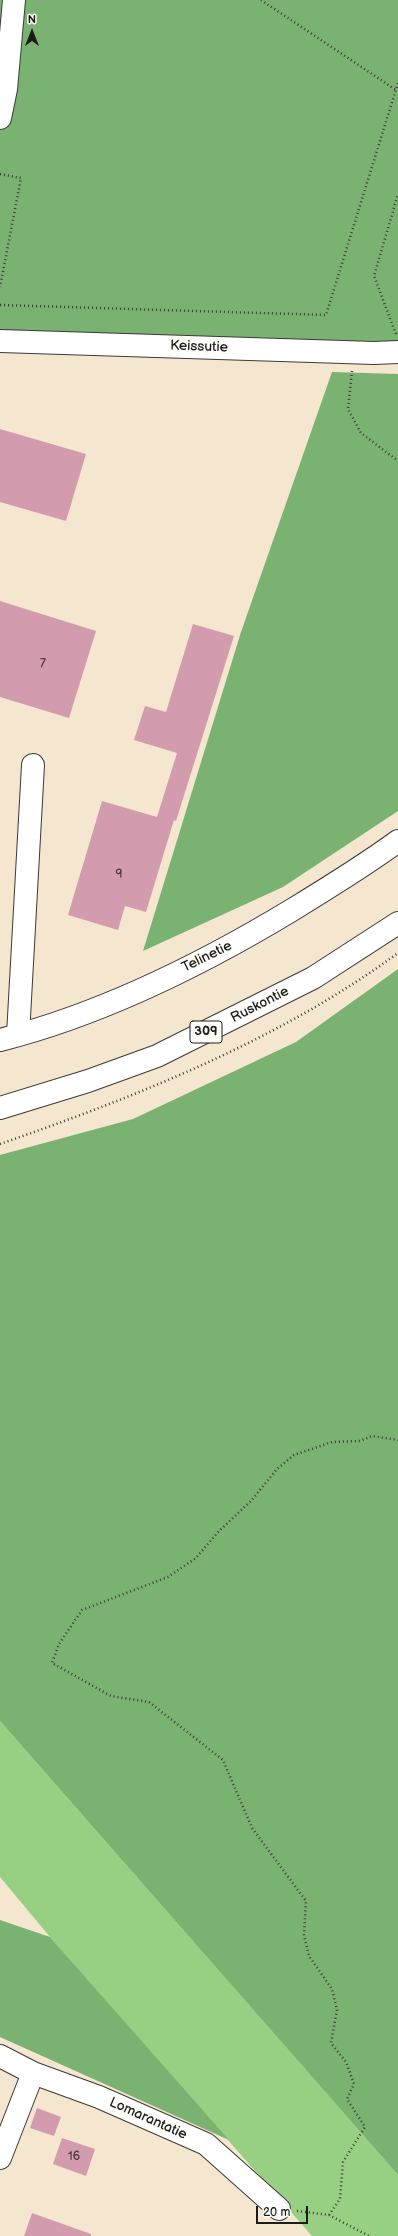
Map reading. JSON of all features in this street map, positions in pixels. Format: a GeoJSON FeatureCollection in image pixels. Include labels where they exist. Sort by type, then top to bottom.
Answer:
{"type":"FeatureCollection","features":[{"type":"Feature","properties":{"kind":"street"},"geometry":{"type":"LineString","coordinates":[[0,118],[6,89],[14,0]]}},
{"type":"Feature","properties":{"kind":"street","name":"Keissutie"},"geometry":{"type":"LineString","coordinates":[[1,345],[398,352]]}},
{"type":"Feature","properties":{"kind":"street"},"geometry":{"type":"LineString","coordinates":[[9,1038],[33,765]]}},
{"type":"Feature","properties":{"kind":"street","name":"Telinetie"},"geometry":{"type":"LineString","coordinates":[[9,1038],[120,1000],[243,940],[363,867],[398,841]]}},
{"type":"Feature","properties":{"kind":"street","name":"Ruskontie"},"geometry":{"type":"LineString","coordinates":[[0,1108],[88,1081],[157,1056],[313,978],[398,923]]}},
{"type":"Feature","properties":{"kind":"street","name":"Lomarantatie"},"geometry":{"type":"LineString","coordinates":[[0,2056],[33,2073],[99,2097],[206,2144],[279,2209]]}},
{"type":"Feature","properties":{"kind":"street"},"geometry":{"type":"LineString","coordinates":[[0,2158],[33,2073]]}},
{"type":"Feature","properties":{"kind":"path"},"geometry":{"type":"LineString","coordinates":[[261,0],[396,90]]}},
{"type":"Feature","properties":{"kind":"path"},"geometry":{"type":"LineString","coordinates":[[0,305],[326,316],[398,83]]}},
{"type":"Feature","properties":{"kind":"path"},"geometry":{"type":"LineString","coordinates":[[0,174],[21,178],[0,287]]}},
{"type":"Feature","properties":{"kind":"path"},"geometry":{"type":"LineString","coordinates":[[398,194],[374,276],[398,339]]}},
{"type":"Feature","properties":{"kind":"path"},"geometry":{"type":"LineString","coordinates":[[354,352],[348,410],[361,433],[398,461]]}},
{"type":"Feature","properties":{"kind":"path"},"geometry":{"type":"LineString","coordinates":[[0,1144],[65,1122],[147,1089],[273,1031],[293,1021],[398,953]]}},
{"type":"Feature","properties":{"kind":"path"},"geometry":{"type":"LineString","coordinates":[[329,2215],[340,2199],[343,2162],[365,2127],[347,2099],[354,2084],[346,2062],[331,2043],[337,2010],[332,1989],[319,1974],[309,1956],[304,1935],[306,1901],[252,1828],[223,1760],[149,1702],[112,1696],[52,1663],[59,1644],[82,1610],[168,1577],[196,1558],[219,1531],[251,1501],[277,1469],[294,1455],[332,1442],[360,1441],[372,1436],[398,1440]]}},
{"type":"Feature","properties":{"kind":"path"},"geometry":{"type":"LineString","coordinates":[[279,2209],[329,2215],[369,2236]]}},
{"type":"Feature","properties":{"kind":"green space"},"geometry":{"type":"Polygon","coordinates":[[[0,0],[398,0],[398,342],[362,344],[0,331],[0,0]]]}},
{"type":"Feature","properties":{"kind":"green space"},"geometry":{"type":"Polygon","coordinates":[[[332,372],[398,374],[398,811],[283,887],[143,951],[241,632],[332,372]]]}},
{"type":"Feature","properties":{"kind":"green space"},"geometry":{"type":"Polygon","coordinates":[[[398,969],[398,2175],[0,1721],[0,1155],[133,1119],[296,1042],[398,969]]]}},
{"type":"Feature","properties":{"kind":"green space"},"geometry":{"type":"Polygon","coordinates":[[[0,1721],[398,2175],[398,2236],[312,2236],[50,1937],[0,1877],[0,1721]]]}},
{"type":"Feature","properties":{"kind":"green space"},"geometry":{"type":"Polygon","coordinates":[[[0,1920],[50,1937],[229,2140],[0,2037],[0,1920]]]}},
{"type":"Feature","properties":{"kind":"building"},"geometry":{"type":"Polygon","coordinates":[[[0,429],[86,454],[66,521],[0,502],[0,429]]]}},
{"type":"Feature","properties":{"kind":"building"},"geometry":{"type":"Polygon","coordinates":[[[0,601],[96,631],[69,718],[0,697],[0,601]]]}},
{"type":"Feature","properties":{"kind":"building"},"geometry":{"type":"Polygon","coordinates":[[[193,624],[234,636],[176,821],[174,820],[146,912],[125,906],[118,930],[68,915],[102,801],[157,817],[177,753],[134,740],[145,706],[166,712],[193,624]]]}},
{"type":"Feature","properties":{"kind":"building"},"geometry":{"type":"Polygon","coordinates":[[[37,2108],[61,2117],[54,2136],[30,2128],[37,2108]]]}},
{"type":"Feature","properties":{"kind":"building"},"geometry":{"type":"Polygon","coordinates":[[[62,2138],[95,2149],[86,2176],[53,2164],[62,2138]]]}},
{"type":"Feature","properties":{"kind":"building"},"geometry":{"type":"Polygon","coordinates":[[[32,2213],[91,2234],[91,2236],[24,2236],[32,2213]]]}}]}
